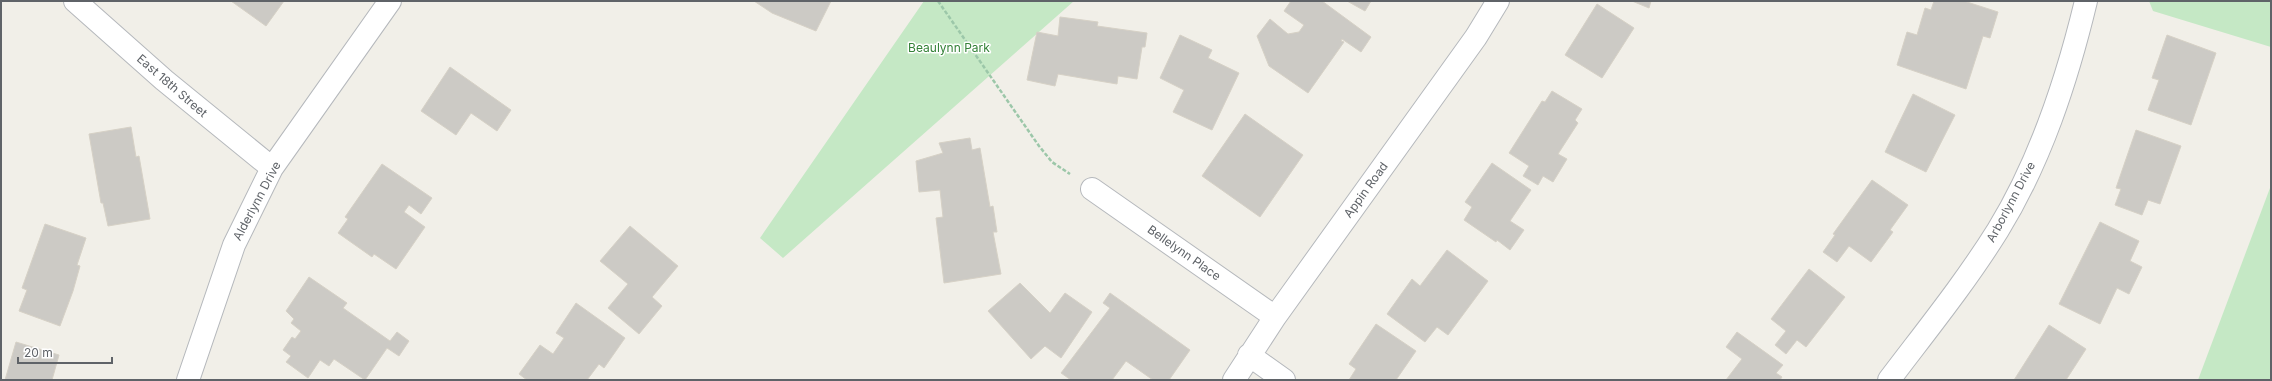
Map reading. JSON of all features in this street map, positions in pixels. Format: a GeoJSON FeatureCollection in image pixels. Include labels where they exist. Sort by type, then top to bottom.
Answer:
{"type":"FeatureCollection","features":[{"type":"Feature","properties":{"kind":"street","name":"East 18th Street"},"geometry":{"type":"LineString","coordinates":[[76,1],[164,80],[272,168]]}},
{"type":"Feature","properties":{"kind":"street","name":"Alderlynn Drive"},"geometry":{"type":"LineString","coordinates":[[188,380],[234,245],[272,168],[390,1]]}},
{"type":"Feature","properties":{"kind":"street","name":"Appin Road"},"geometry":{"type":"LineString","coordinates":[[1234,380],[1275,317],[1476,37],[1498,1]]}},
{"type":"Feature","properties":{"kind":"street","name":"Arborlynn Drive"},"geometry":{"type":"LineString","coordinates":[[1889,380],[1961,286],[1998,230],[2020,191],[2043,140],[2059,97],[2086,1]]}},
{"type":"Feature","properties":{"kind":"street","name":"Bellelynn Place"},"geometry":{"type":"LineString","coordinates":[[1092,189],[1275,317]]}},
{"type":"Feature","properties":{"kind":"street"},"geometry":{"type":"LineString","coordinates":[[1249,355],[1284,380]]}},
{"type":"Feature","properties":{"kind":"path"},"geometry":{"type":"LineString","coordinates":[[938,1],[1048,156],[1092,189]]}},
{"type":"Feature","properties":{"kind":"green space","name":"Beaulynn Park"},"geometry":{"type":"Polygon","coordinates":[[[924,1],[1074,1],[783,258],[760,238],[924,1]]]}},
{"type":"Feature","properties":{"kind":"green space"},"geometry":{"type":"Polygon","coordinates":[[[2149,1],[2271,1],[2271,47],[2153,11],[2149,1]]]}},
{"type":"Feature","properties":{"kind":"green space"},"geometry":{"type":"Polygon","coordinates":[[[2271,179],[2271,380],[2198,380],[2270,188],[2271,179]]]}},
{"type":"Feature","properties":{"kind":"building"},"geometry":{"type":"Polygon","coordinates":[[[231,1],[284,1],[266,26],[231,1]]]}},
{"type":"Feature","properties":{"kind":"building"},"geometry":{"type":"Polygon","coordinates":[[[754,1],[831,1],[816,31],[772,13],[754,1]]]}},
{"type":"Feature","properties":{"kind":"building"},"geometry":{"type":"Polygon","coordinates":[[[1291,1],[1322,1],[1371,37],[1361,52],[1342,39],[1341,41],[1344,42],[1308,93],[1269,66],[1257,36],[1270,19],[1288,34],[1299,32],[1304,25],[1284,11],[1291,1]]]}},
{"type":"Feature","properties":{"kind":"building"},"geometry":{"type":"Polygon","coordinates":[[[1347,1],[1371,1],[1365,11],[1347,1]]]}},
{"type":"Feature","properties":{"kind":"building"},"geometry":{"type":"Polygon","coordinates":[[[1632,1],[1651,1],[1649,8],[1632,1]]]}},
{"type":"Feature","properties":{"kind":"building"},"geometry":{"type":"Polygon","coordinates":[[[1934,1],[1964,1],[1998,12],[1990,38],[1983,36],[1966,89],[1897,65],[1907,32],[1917,35],[1925,8],[1931,10],[1934,1]]]}},
{"type":"Feature","properties":{"kind":"building"},"geometry":{"type":"Polygon","coordinates":[[[1597,4],[1634,28],[1602,78],[1565,55],[1597,4]]]}},
{"type":"Feature","properties":{"kind":"building"},"geometry":{"type":"Polygon","coordinates":[[[1060,17],[1098,22],[1097,26],[1147,33],[1145,47],[1142,47],[1137,79],[1118,76],[1117,84],[1058,74],[1055,86],[1027,80],[1037,32],[1058,36],[1060,17]]]}},
{"type":"Feature","properties":{"kind":"building"},"geometry":{"type":"Polygon","coordinates":[[[1180,35],[1212,50],[1208,58],[1239,73],[1212,130],[1173,112],[1184,90],[1160,78],[1180,35]]]}},
{"type":"Feature","properties":{"kind":"building"},"geometry":{"type":"Polygon","coordinates":[[[2167,35],[2216,53],[2191,125],[2148,110],[2159,80],[2152,78],[2167,35]]]}},
{"type":"Feature","properties":{"kind":"building"},"geometry":{"type":"Polygon","coordinates":[[[450,67],[511,110],[497,131],[471,113],[456,135],[421,111],[450,67]]]}},
{"type":"Feature","properties":{"kind":"building"},"geometry":{"type":"Polygon","coordinates":[[[1552,91],[1582,109],[1575,120],[1578,123],[1558,154],[1567,159],[1553,182],[1543,176],[1538,185],[1523,176],[1529,166],[1509,153],[1542,101],[1545,102],[1552,91]]]}},
{"type":"Feature","properties":{"kind":"building"},"geometry":{"type":"Polygon","coordinates":[[[1913,94],[1955,115],[1926,172],[1885,152],[1913,94]]]}},
{"type":"Feature","properties":{"kind":"building"},"geometry":{"type":"Polygon","coordinates":[[[1245,114],[1303,155],[1260,217],[1202,176],[1245,114]]]}},
{"type":"Feature","properties":{"kind":"building"},"geometry":{"type":"Polygon","coordinates":[[[131,127],[136,157],[139,156],[150,219],[108,226],[103,203],[101,203],[89,134],[131,127]]]}},
{"type":"Feature","properties":{"kind":"building"},"geometry":{"type":"Polygon","coordinates":[[[2136,130],[2181,146],[2160,204],[2148,200],[2142,215],[2115,205],[2121,189],[2116,188],[2136,130]]]}},
{"type":"Feature","properties":{"kind":"building"},"geometry":{"type":"Polygon","coordinates":[[[970,138],[972,150],[980,148],[990,207],[993,206],[997,232],[993,232],[1001,274],[944,283],[936,218],[943,217],[940,190],[919,192],[916,161],[943,153],[939,143],[970,138]]]}},
{"type":"Feature","properties":{"kind":"building"},"geometry":{"type":"Polygon","coordinates":[[[1492,163],[1531,190],[1510,221],[1524,230],[1510,250],[1497,240],[1496,242],[1464,220],[1472,207],[1465,202],[1492,163]]]}},
{"type":"Feature","properties":{"kind":"building"},"geometry":{"type":"Polygon","coordinates":[[[382,164],[432,198],[421,214],[409,205],[404,212],[425,227],[396,269],[374,254],[372,257],[338,233],[348,219],[345,217],[382,164]]]}},
{"type":"Feature","properties":{"kind":"building"},"geometry":{"type":"Polygon","coordinates":[[[1872,180],[1908,205],[1890,230],[1893,232],[1871,262],[1849,246],[1837,262],[1823,252],[1835,235],[1833,234],[1872,180]]]}},
{"type":"Feature","properties":{"kind":"building"},"geometry":{"type":"Polygon","coordinates":[[[2100,222],[2139,241],[2130,261],[2142,267],[2129,294],[2117,288],[2100,324],[2059,304],[2100,222]]]}},
{"type":"Feature","properties":{"kind":"building"},"geometry":{"type":"Polygon","coordinates":[[[45,224],[86,238],[77,265],[80,266],[73,291],[60,326],[19,311],[27,290],[22,288],[45,224]]]}},
{"type":"Feature","properties":{"kind":"building"},"geometry":{"type":"Polygon","coordinates":[[[630,226],[678,266],[652,297],[662,306],[639,334],[608,308],[628,284],[600,261],[630,226]]]}},
{"type":"Feature","properties":{"kind":"building"},"geometry":{"type":"Polygon","coordinates":[[[1447,250],[1488,281],[1448,335],[1437,327],[1425,342],[1387,314],[1412,279],[1420,286],[1447,250]]]}},
{"type":"Feature","properties":{"kind":"building"},"geometry":{"type":"Polygon","coordinates":[[[1809,269],[1845,297],[1806,347],[1797,340],[1786,354],[1775,345],[1786,331],[1771,319],[1809,269]]]}},
{"type":"Feature","properties":{"kind":"building"},"geometry":{"type":"Polygon","coordinates":[[[309,277],[347,303],[343,308],[390,341],[397,332],[409,341],[399,356],[387,348],[365,380],[334,359],[329,366],[320,360],[308,378],[286,362],[291,356],[283,350],[292,337],[295,339],[301,331],[291,323],[294,319],[286,311],[309,277]]]}},
{"type":"Feature","properties":{"kind":"building"},"geometry":{"type":"Polygon","coordinates":[[[1020,283],[1050,313],[1065,293],[1092,312],[1061,358],[1045,346],[1031,359],[988,311],[1020,283]]]}},
{"type":"Feature","properties":{"kind":"building"},"geometry":{"type":"Polygon","coordinates":[[[1110,293],[1190,350],[1169,380],[1153,380],[1126,361],[1112,380],[1071,380],[1061,373],[1110,308],[1103,303],[1110,293]]]}},
{"type":"Feature","properties":{"kind":"building"},"geometry":{"type":"Polygon","coordinates":[[[576,303],[625,338],[604,368],[599,364],[587,380],[527,380],[519,374],[540,345],[553,354],[564,338],[556,333],[576,303]]]}},
{"type":"Feature","properties":{"kind":"building"},"geometry":{"type":"Polygon","coordinates":[[[1376,324],[1416,351],[1396,380],[1349,380],[1356,369],[1349,364],[1376,324]]]}},
{"type":"Feature","properties":{"kind":"building"},"geometry":{"type":"Polygon","coordinates":[[[2049,325],[2086,349],[2066,380],[2014,380],[2049,325]]]}},
{"type":"Feature","properties":{"kind":"building"},"geometry":{"type":"Polygon","coordinates":[[[1737,332],[1783,365],[1776,373],[1782,377],[1780,380],[1726,380],[1742,359],[1726,347],[1737,332]]]}},
{"type":"Feature","properties":{"kind":"building"},"geometry":{"type":"Polygon","coordinates":[[[16,342],[59,355],[52,380],[5,380],[16,342]]]}}]}
